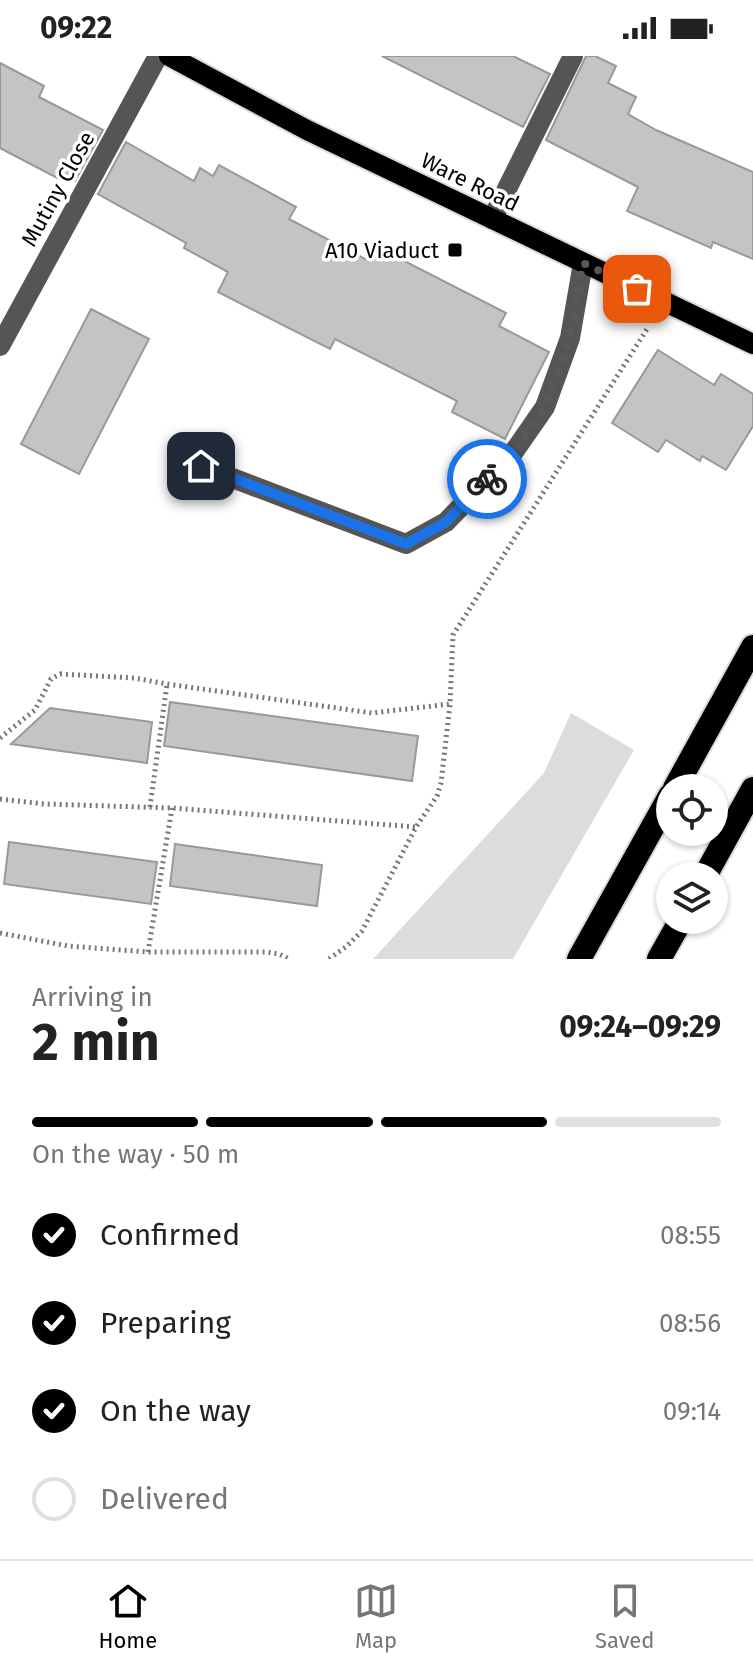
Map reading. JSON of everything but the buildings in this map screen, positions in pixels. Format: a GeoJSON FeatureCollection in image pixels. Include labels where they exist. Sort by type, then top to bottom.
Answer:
{"type":"FeatureCollection","features":[{"type":"Feature","properties":{"kind":"highway"},"geometry":{"type":"LineString","coordinates":[[683,774],[753,647]]}},
{"type":"Feature","properties":{"kind":"highway"},"geometry":{"type":"LineString","coordinates":[[713,862],[753,789]]}},
{"type":"Feature","properties":{"kind":"highway"},"geometry":{"type":"LineString","coordinates":[[579,959],[656,821]]}},
{"type":"Feature","properties":{"kind":"highway"},"geometry":{"type":"LineString","coordinates":[[659,959],[673,934]]}},
{"type":"Feature","properties":{"kind":"main road","name":"Ware Road"},"geometry":{"type":"LineString","coordinates":[[169,56],[307,130],[665,302],[751,340]]}},
{"type":"Feature","properties":{"kind":"street","name":"Mutiny Close"},"geometry":{"type":"LineString","coordinates":[[0,346],[158,56]]}},
{"type":"Feature","properties":{"kind":"street"},"geometry":{"type":"LineString","coordinates":[[492,219],[573,56]]}},
{"type":"Feature","properties":{"kind":"street"},"geometry":{"type":"LineString","coordinates":[[201,466],[406,544],[446,522],[513,453],[545,407],[570,338],[583,263]]}},
{"type":"Feature","properties":{"kind":"path"},"geometry":{"type":"LineString","coordinates":[[329,959],[362,931],[416,827],[437,796],[450,704],[453,635],[665,302]]}},
{"type":"Feature","properties":{"kind":"path"},"geometry":{"type":"LineString","coordinates":[[0,738],[35,710],[51,679],[60,674],[134,678],[372,713],[450,704]]}},
{"type":"Feature","properties":{"kind":"path"},"geometry":{"type":"LineString","coordinates":[[150,807],[167,684]]}},
{"type":"Feature","properties":{"kind":"path"},"geometry":{"type":"LineString","coordinates":[[0,799],[44,804],[172,808],[416,827]]}},
{"type":"Feature","properties":{"kind":"path"},"geometry":{"type":"LineString","coordinates":[[148,952],[172,808]]}},
{"type":"Feature","properties":{"kind":"path"},"geometry":{"type":"LineString","coordinates":[[0,933],[68,946],[148,952],[266,952],[289,959]]}},
{"type":"Feature","properties":{"kind":"shaded area"},"geometry":{"type":"Polygon","coordinates":[[[571,713],[634,750],[513,959],[373,959],[544,773],[571,713]]]}},
{"type":"Feature","properties":{"kind":"way so far"},"geometry":{"type":"LineString","coordinates":[[487,479],[513,453],[545,407],[570,338],[583,263],[637,289]]}},
{"type":"Feature","properties":{"kind":"place","name":"A10 Viaduct"},"geometry":{"type":"Point","coordinates":[455,250]}},
{"type":"Feature","properties":{"kind":"route"},"geometry":{"type":"LineString","coordinates":[[201,466],[406,544],[446,522],[487,479]]}}]}
